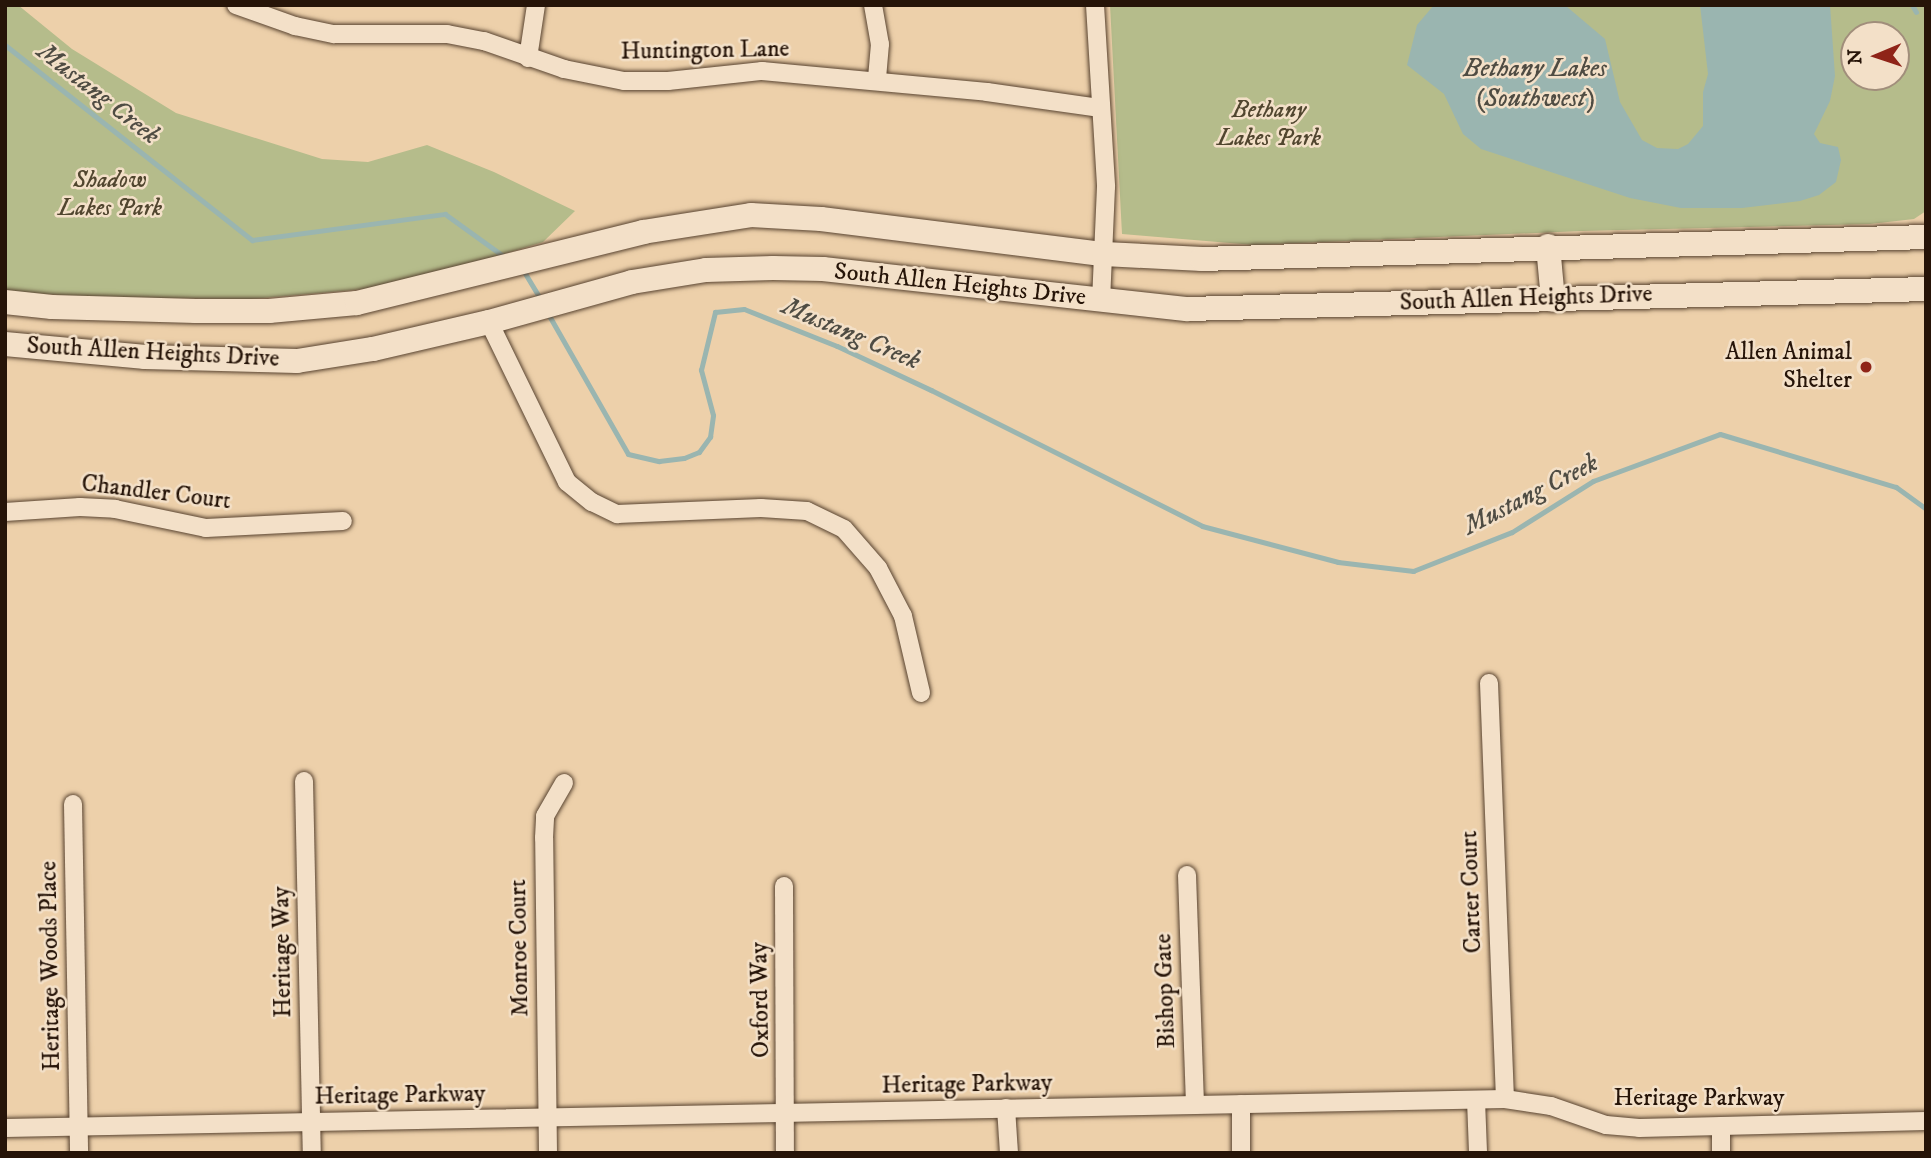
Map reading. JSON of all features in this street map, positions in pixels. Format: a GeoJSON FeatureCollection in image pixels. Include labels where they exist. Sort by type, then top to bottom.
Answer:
{"type":"FeatureCollection","features":[{"type":"Feature","properties":{"kind":"main road","name":"South Allen Heights Drive"},"geometry":{"type":"LineString","coordinates":[[5,302],[52,307],[270,311],[357,303],[643,232],[751,215],[821,219],[1104,254],[1202,259],[1548,246],[1926,237]]}},
{"type":"Feature","properties":{"kind":"main road"},"geometry":{"type":"LineString","coordinates":[[1548,246],[1553,300]]}},
{"type":"Feature","properties":{"kind":"main road","name":"South Allen Heights Drive"},"geometry":{"type":"LineString","coordinates":[[5,344],[145,358],[297,361],[340,356],[497,319],[632,282],[694,272],[774,268],[823,270],[1188,309],[1926,289]]}},
{"type":"Feature","properties":{"kind":"street","name":"Huntington Lane"},"geometry":{"type":"LineString","coordinates":[[236,5],[295,26],[334,34],[447,34],[484,41],[528,58],[624,81],[668,81],[762,71],[877,81],[1099,108]]}},
{"type":"Feature","properties":{"kind":"street"},"geometry":{"type":"LineString","coordinates":[[528,58],[536,5]]}},
{"type":"Feature","properties":{"kind":"street"},"geometry":{"type":"LineString","coordinates":[[873,5],[880,44],[877,81]]}},
{"type":"Feature","properties":{"kind":"street"},"geometry":{"type":"LineString","coordinates":[[1095,5],[1099,108],[1106,187],[1101,301]]}},
{"type":"Feature","properties":{"kind":"street"},"geometry":{"type":"LineString","coordinates":[[497,319],[567,482],[592,502],[617,514],[761,508],[807,511],[844,529],[878,568],[903,616],[921,693]]}},
{"type":"Feature","properties":{"kind":"street","name":"Chandler Court"},"geometry":{"type":"LineString","coordinates":[[5,512],[80,507],[114,509],[206,528],[343,521]]}},
{"type":"Feature","properties":{"kind":"street","name":"Carter Court"},"geometry":{"type":"LineString","coordinates":[[1489,683],[1505,1099]]}},
{"type":"Feature","properties":{"kind":"street","name":"Heritage Way"},"geometry":{"type":"LineString","coordinates":[[304,781],[312,1153]]}},
{"type":"Feature","properties":{"kind":"street","name":"Monroe Court"},"geometry":{"type":"LineString","coordinates":[[548,1153],[544,838],[545,816],[564,783]]}},
{"type":"Feature","properties":{"kind":"street","name":"Heritage Woods Place"},"geometry":{"type":"LineString","coordinates":[[73,804],[79,1153]]}},
{"type":"Feature","properties":{"kind":"street","name":"Bishop Gate"},"geometry":{"type":"LineString","coordinates":[[1187,875],[1195,1105]]}},
{"type":"Feature","properties":{"kind":"street","name":"Oxford Way"},"geometry":{"type":"LineString","coordinates":[[784,886],[785,1153]]}},
{"type":"Feature","properties":{"kind":"street","name":"Heritage Parkway"},"geometry":{"type":"LineString","coordinates":[[5,1128],[1505,1099],[1551,1107],[1606,1125],[1639,1128],[1926,1121]]}},
{"type":"Feature","properties":{"kind":"street"},"geometry":{"type":"LineString","coordinates":[[1476,1100],[1478,1153]]}},
{"type":"Feature","properties":{"kind":"street"},"geometry":{"type":"LineString","coordinates":[[1241,1104],[1241,1153]]}},
{"type":"Feature","properties":{"kind":"street"},"geometry":{"type":"LineString","coordinates":[[1006,1108],[1009,1153]]}},
{"type":"Feature","properties":{"kind":"street"},"geometry":{"type":"LineString","coordinates":[[1721,1126],[1721,1153]]}},
{"type":"Feature","properties":{"kind":"green space","name":"Shadow Lakes Park"},"geometry":{"type":"Polygon","coordinates":[[[5,5],[18,5],[72,49],[176,113],[322,159],[368,162],[427,145],[494,172],[575,211],[543,242],[420,280],[365,289],[250,299],[100,298],[5,291],[5,5]]]}},
{"type":"Feature","properties":{"kind":"green space","name":"Bethany Lakes Park"},"geometry":{"type":"Polygon","coordinates":[[[1110,5],[1926,5],[1926,211],[1914,219],[1870,224],[1581,231],[1254,245],[1122,234],[1110,5]]]}},
{"type":"Feature","properties":{"kind":"water","name":"Bethany Lakes (Southwest)"},"geometry":{"type":"Polygon","coordinates":[[[1434,5],[1566,6],[1605,39],[1620,102],[1642,140],[1657,148],[1678,149],[1688,144],[1703,126],[1703,92],[1708,74],[1700,5],[1830,5],[1835,76],[1830,101],[1814,134],[1820,143],[1838,147],[1841,160],[1836,182],[1819,195],[1800,201],[1742,208],[1681,208],[1630,198],[1481,149],[1463,134],[1444,94],[1407,65],[1417,25],[1434,5]]]}},
{"type":"Feature","properties":{"kind":"waterway"},"geometry":{"type":"LineString","coordinates":[[1912,5],[1916,12]]}},
{"type":"Feature","properties":{"kind":"waterway","name":"Mustang Creek"},"geometry":{"type":"LineString","coordinates":[[5,45],[252,240],[445,214],[506,258]]}},
{"type":"Feature","properties":{"kind":"waterway","name":"Mustang Creek"},"geometry":{"type":"LineString","coordinates":[[523,270],[541,300]]}},
{"type":"Feature","properties":{"kind":"waterway","name":"Mustang Creek"},"geometry":{"type":"LineString","coordinates":[[547,312],[628,454],[659,461],[684,458],[699,452],[710,437],[713,415],[701,370],[715,312],[744,309],[837,346],[931,390],[1202,526],[1338,562],[1413,571],[1512,532],[1593,481],[1720,434],[1896,487],[1926,509]]}},
{"type":"Feature","properties":{"kind":"place","name":"Allen Animal Shelter"},"geometry":{"type":"Point","coordinates":[1866,367]}}]}
